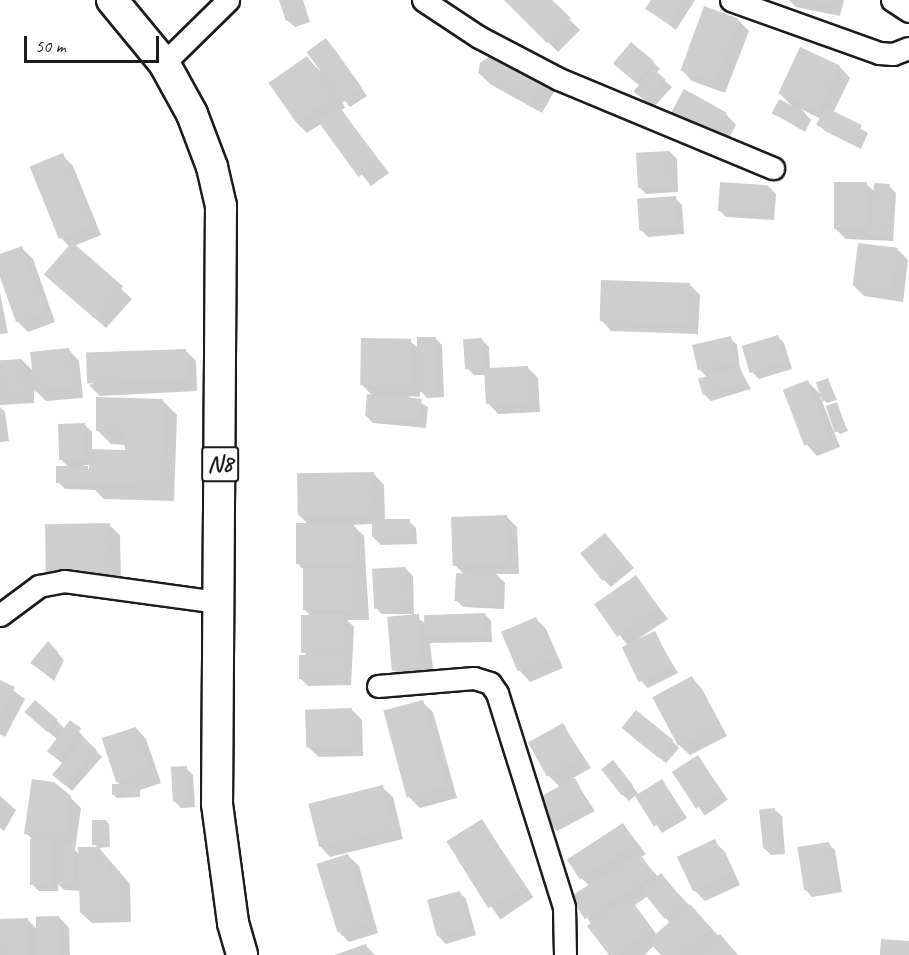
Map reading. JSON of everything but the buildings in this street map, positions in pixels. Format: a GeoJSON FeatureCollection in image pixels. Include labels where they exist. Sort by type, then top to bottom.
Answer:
{"type":"FeatureCollection","features":[{"type":"Feature","properties":{"kind":"highway","name":"N8"},"geometry":{"type":"LineString","coordinates":[[112,0],[170,56]]}},
{"type":"Feature","properties":{"kind":"highway","name":"N8"},"geometry":{"type":"LineString","coordinates":[[134,0],[170,56],[212,167],[221,206],[228,450],[233,803],[249,920],[259,955]]}},
{"type":"Feature","properties":{"kind":"highway","name":"N8"},"geometry":{"type":"LineString","coordinates":[[228,450],[217,602],[217,804],[233,923],[242,955]]}},
{"type":"Feature","properties":{"kind":"street"},"geometry":{"type":"LineString","coordinates":[[170,56],[228,0]]}},
{"type":"Feature","properties":{"kind":"street"},"geometry":{"type":"LineString","coordinates":[[423,0],[479,37],[558,79],[773,168]]}},
{"type":"Feature","properties":{"kind":"street"},"geometry":{"type":"LineString","coordinates":[[731,0],[879,53],[893,54],[909,48]]}},
{"type":"Feature","properties":{"kind":"street"},"geometry":{"type":"LineString","coordinates":[[892,0],[909,11]]}},
{"type":"Feature","properties":{"kind":"street"},"geometry":{"type":"LineString","coordinates":[[0,615],[39,586],[64,581],[217,602]]}},
{"type":"Feature","properties":{"kind":"street"},"geometry":{"type":"LineString","coordinates":[[378,686],[474,678],[490,683],[497,693],[564,907],[565,955]]}}]}
